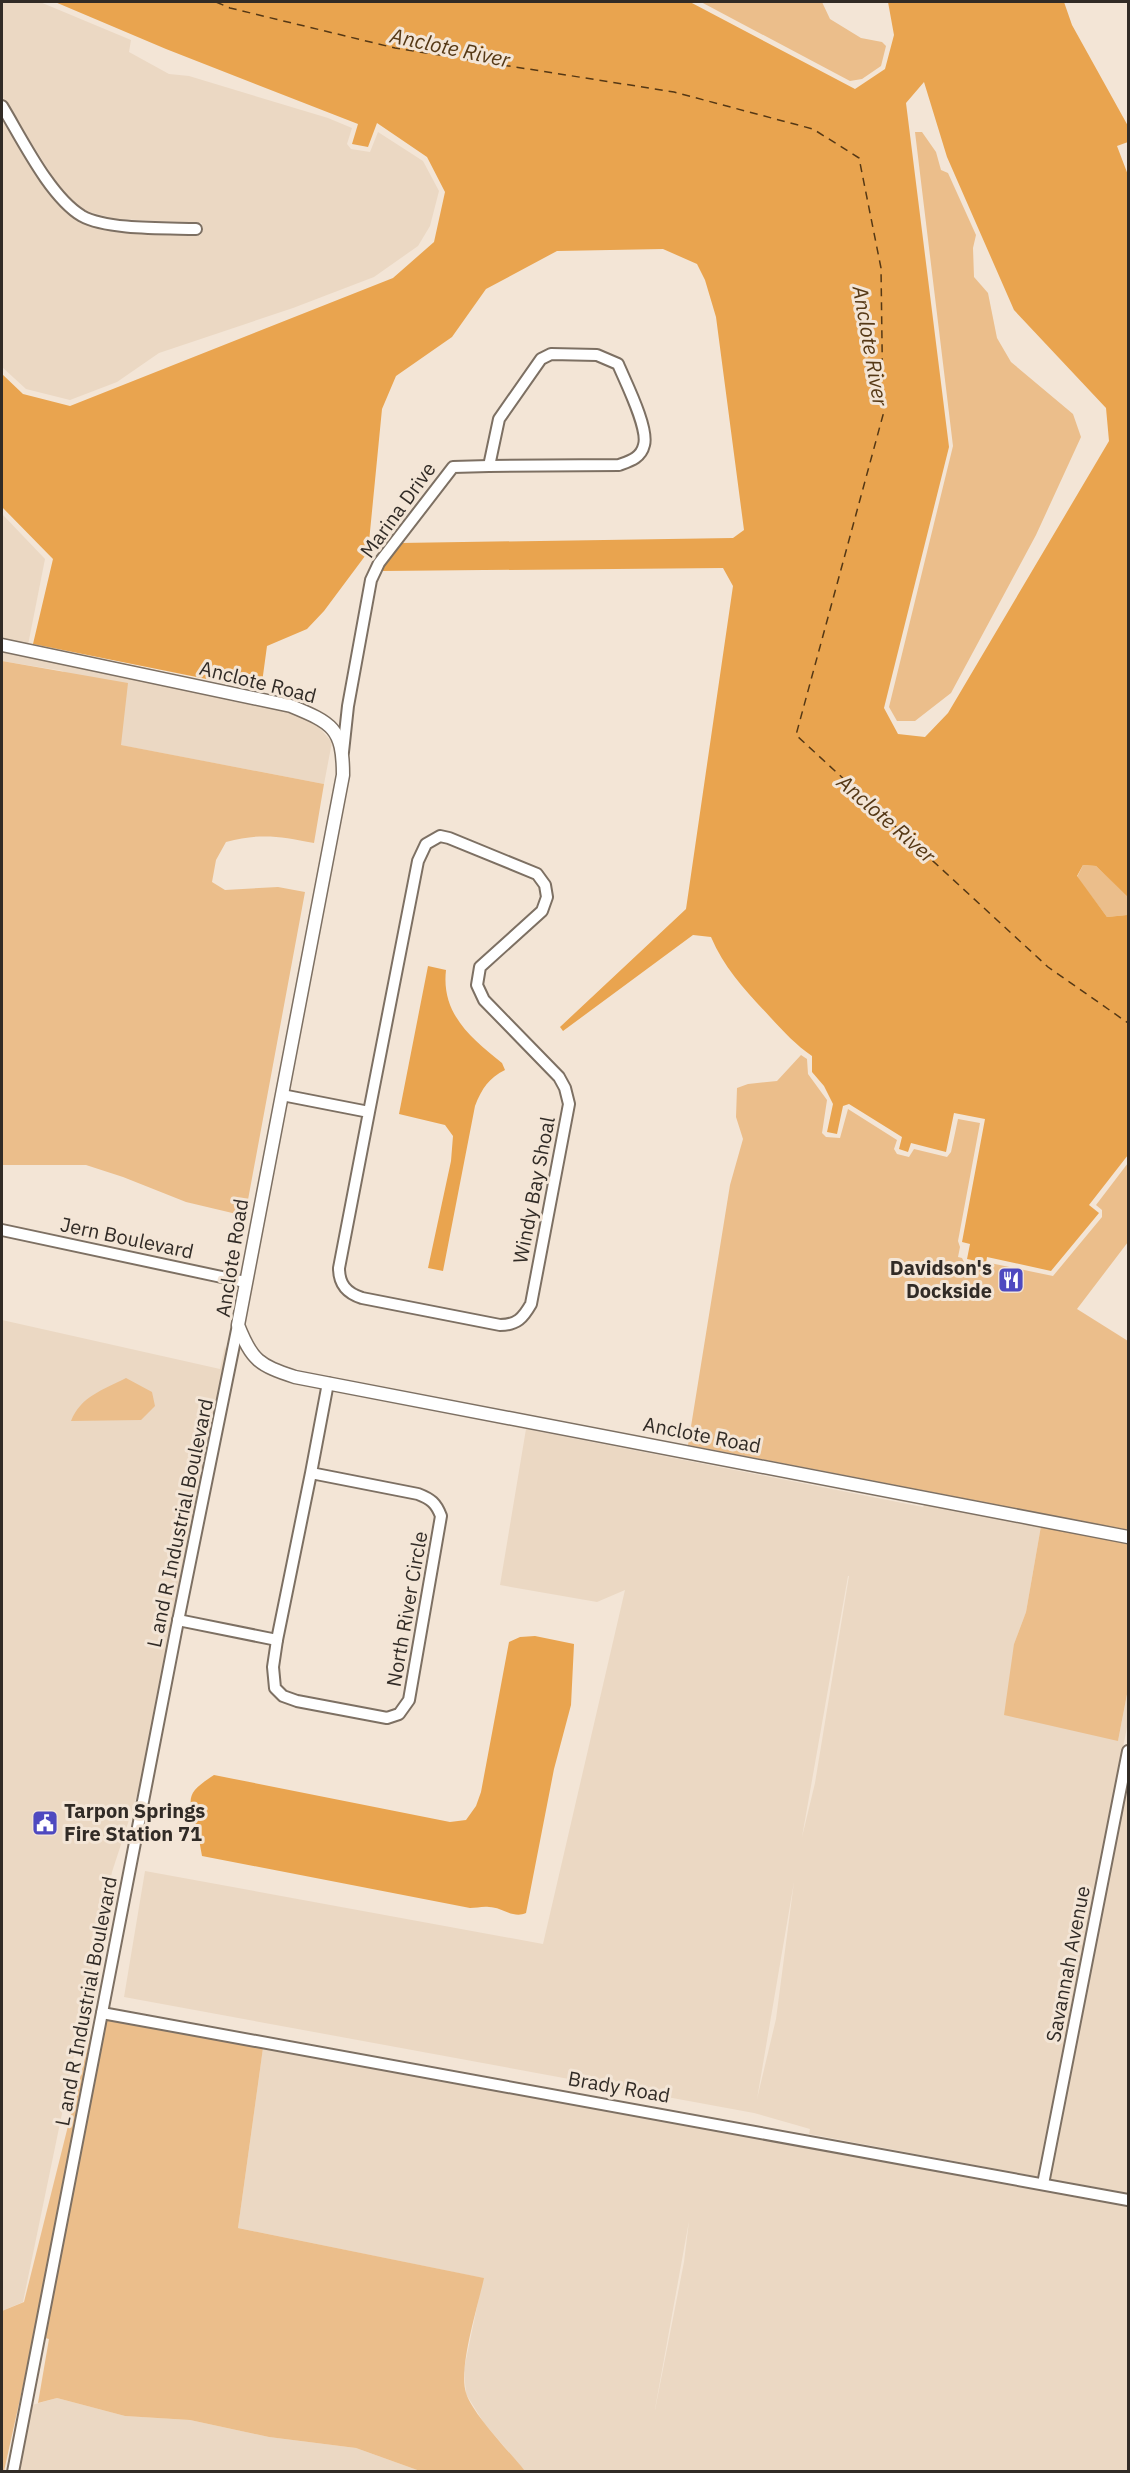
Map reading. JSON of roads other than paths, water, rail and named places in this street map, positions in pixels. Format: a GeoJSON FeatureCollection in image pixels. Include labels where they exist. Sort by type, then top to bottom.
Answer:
{"type":"FeatureCollection","features":[{"type":"Feature","properties":{"kind":"street"},"geometry":{"type":"LineString","coordinates":[[2,106],[59,198],[84,217],[115,225],[196,229]]}},
{"type":"Feature","properties":{"kind":"street","name":"Marina Drive"},"geometry":{"type":"LineString","coordinates":[[343,752],[348,706],[371,580],[379,563],[453,467],[619,465],[635,459],[644,447],[644,430],[618,364],[597,355],[551,354],[541,359],[499,418],[489,466]]}},
{"type":"Feature","properties":{"kind":"street","name":"Anclote Road"},"geometry":{"type":"LineString","coordinates":[[2,645],[291,706],[325,720],[336,734],[343,752],[343,775],[238,1325],[254,1357],[267,1368],[295,1377],[1128,1537]]}},
{"type":"Feature","properties":{"kind":"street","name":"Windy Bay Shoal"},"geometry":{"type":"LineString","coordinates":[[440,836],[449,838],[537,873],[545,885],[547,897],[542,911],[480,967],[477,986],[484,1000],[553,1070],[565,1088],[568,1104],[531,1304],[522,1318],[513,1325],[500,1325],[362,1298],[345,1290],[339,1277],[339,1268],[369,1112],[418,861],[426,844],[440,836]]}},
{"type":"Feature","properties":{"kind":"street"},"geometry":{"type":"LineString","coordinates":[[282,1095],[369,1112]]}},
{"type":"Feature","properties":{"kind":"street","name":"Jern Boulevard"},"geometry":{"type":"LineString","coordinates":[[2,1230],[245,1282]]}},
{"type":"Feature","properties":{"kind":"street","name":"L and R Industrial Boulevard"},"geometry":{"type":"LineString","coordinates":[[14,2472],[178,1620],[238,1325]]}},
{"type":"Feature","properties":{"kind":"street","name":"North River Circle"},"geometry":{"type":"LineString","coordinates":[[311,1473],[418,1494],[431,1499],[441,1516],[409,1700],[399,1714],[387,1718],[282,1696],[275,1688],[273,1680],[277,1640],[328,1383]]}},
{"type":"Feature","properties":{"kind":"street"},"geometry":{"type":"LineString","coordinates":[[178,1620],[277,1640]]}},
{"type":"Feature","properties":{"kind":"street","name":"Savannah Avenue"},"geometry":{"type":"LineString","coordinates":[[1043,2184],[1128,1751]]}},
{"type":"Feature","properties":{"kind":"street","name":"Brady Road"},"geometry":{"type":"LineString","coordinates":[[102,2013],[1128,2200]]}},
{"type":"Feature","properties":{"kind":"water","name":"Anclote River"},"geometry":{"type":"Polygon","coordinates":[[[55,2],[690,2],[855,89],[885,69],[894,35],[888,2],[1064,2],[1072,25],[1128,126],[1128,142],[1117,146],[1128,175],[1128,897],[1096,866],[1083,865],[1077,876],[1107,917],[1128,913],[1128,1155],[1089,1205],[1099,1213],[1051,1271],[987,1257],[986,1263],[967,1259],[970,1244],[962,1242],[985,1119],[954,1113],[946,1152],[911,1143],[908,1152],[899,1149],[902,1137],[849,1104],[843,1106],[837,1134],[827,1132],[833,1104],[824,1086],[812,1072],[812,1056],[785,1033],[745,990],[723,960],[711,937],[693,935],[563,1031],[560,1027],[686,909],[733,586],[723,568],[381,571],[400,543],[733,538],[744,530],[716,317],[705,280],[697,264],[663,249],[557,251],[486,289],[452,337],[396,376],[382,409],[368,552],[324,611],[307,629],[267,646],[261,690],[33,644],[53,559],[2,507],[2,374],[23,394],[70,406],[393,278],[434,242],[445,192],[427,157],[377,123],[368,147],[352,144],[358,124],[166,49],[55,2]],[[924,82],[906,103],[949,447],[884,708],[898,734],[925,737],[948,713],[1109,441],[1106,408],[1014,310],[947,157],[924,82]]]}},
{"type":"Feature","properties":{"kind":"water"},"geometry":{"type":"Polygon","coordinates":[[[428,966],[446,970],[448,1000],[460,1024],[502,1063],[505,1070],[487,1084],[475,1106],[443,1271],[428,1268],[451,1161],[453,1136],[445,1125],[399,1114],[428,966]]]}},
{"type":"Feature","properties":{"kind":"water"},"geometry":{"type":"Polygon","coordinates":[[[535,1636],[574,1644],[571,1705],[554,1769],[526,1913],[517,1915],[494,1908],[470,1908],[202,1856],[191,1802],[194,1791],[214,1775],[450,1822],[466,1820],[476,1806],[481,1792],[509,1642],[520,1637],[535,1636]]]}},
{"type":"Feature","properties":{"kind":"place","name":"Davidson's Dockside"},"geometry":{"type":"Point","coordinates":[1011,1280]}},
{"type":"Feature","properties":{"kind":"place","name":"Tarpon Springs Fire Station 71"},"geometry":{"type":"Point","coordinates":[45,1823]}}]}
